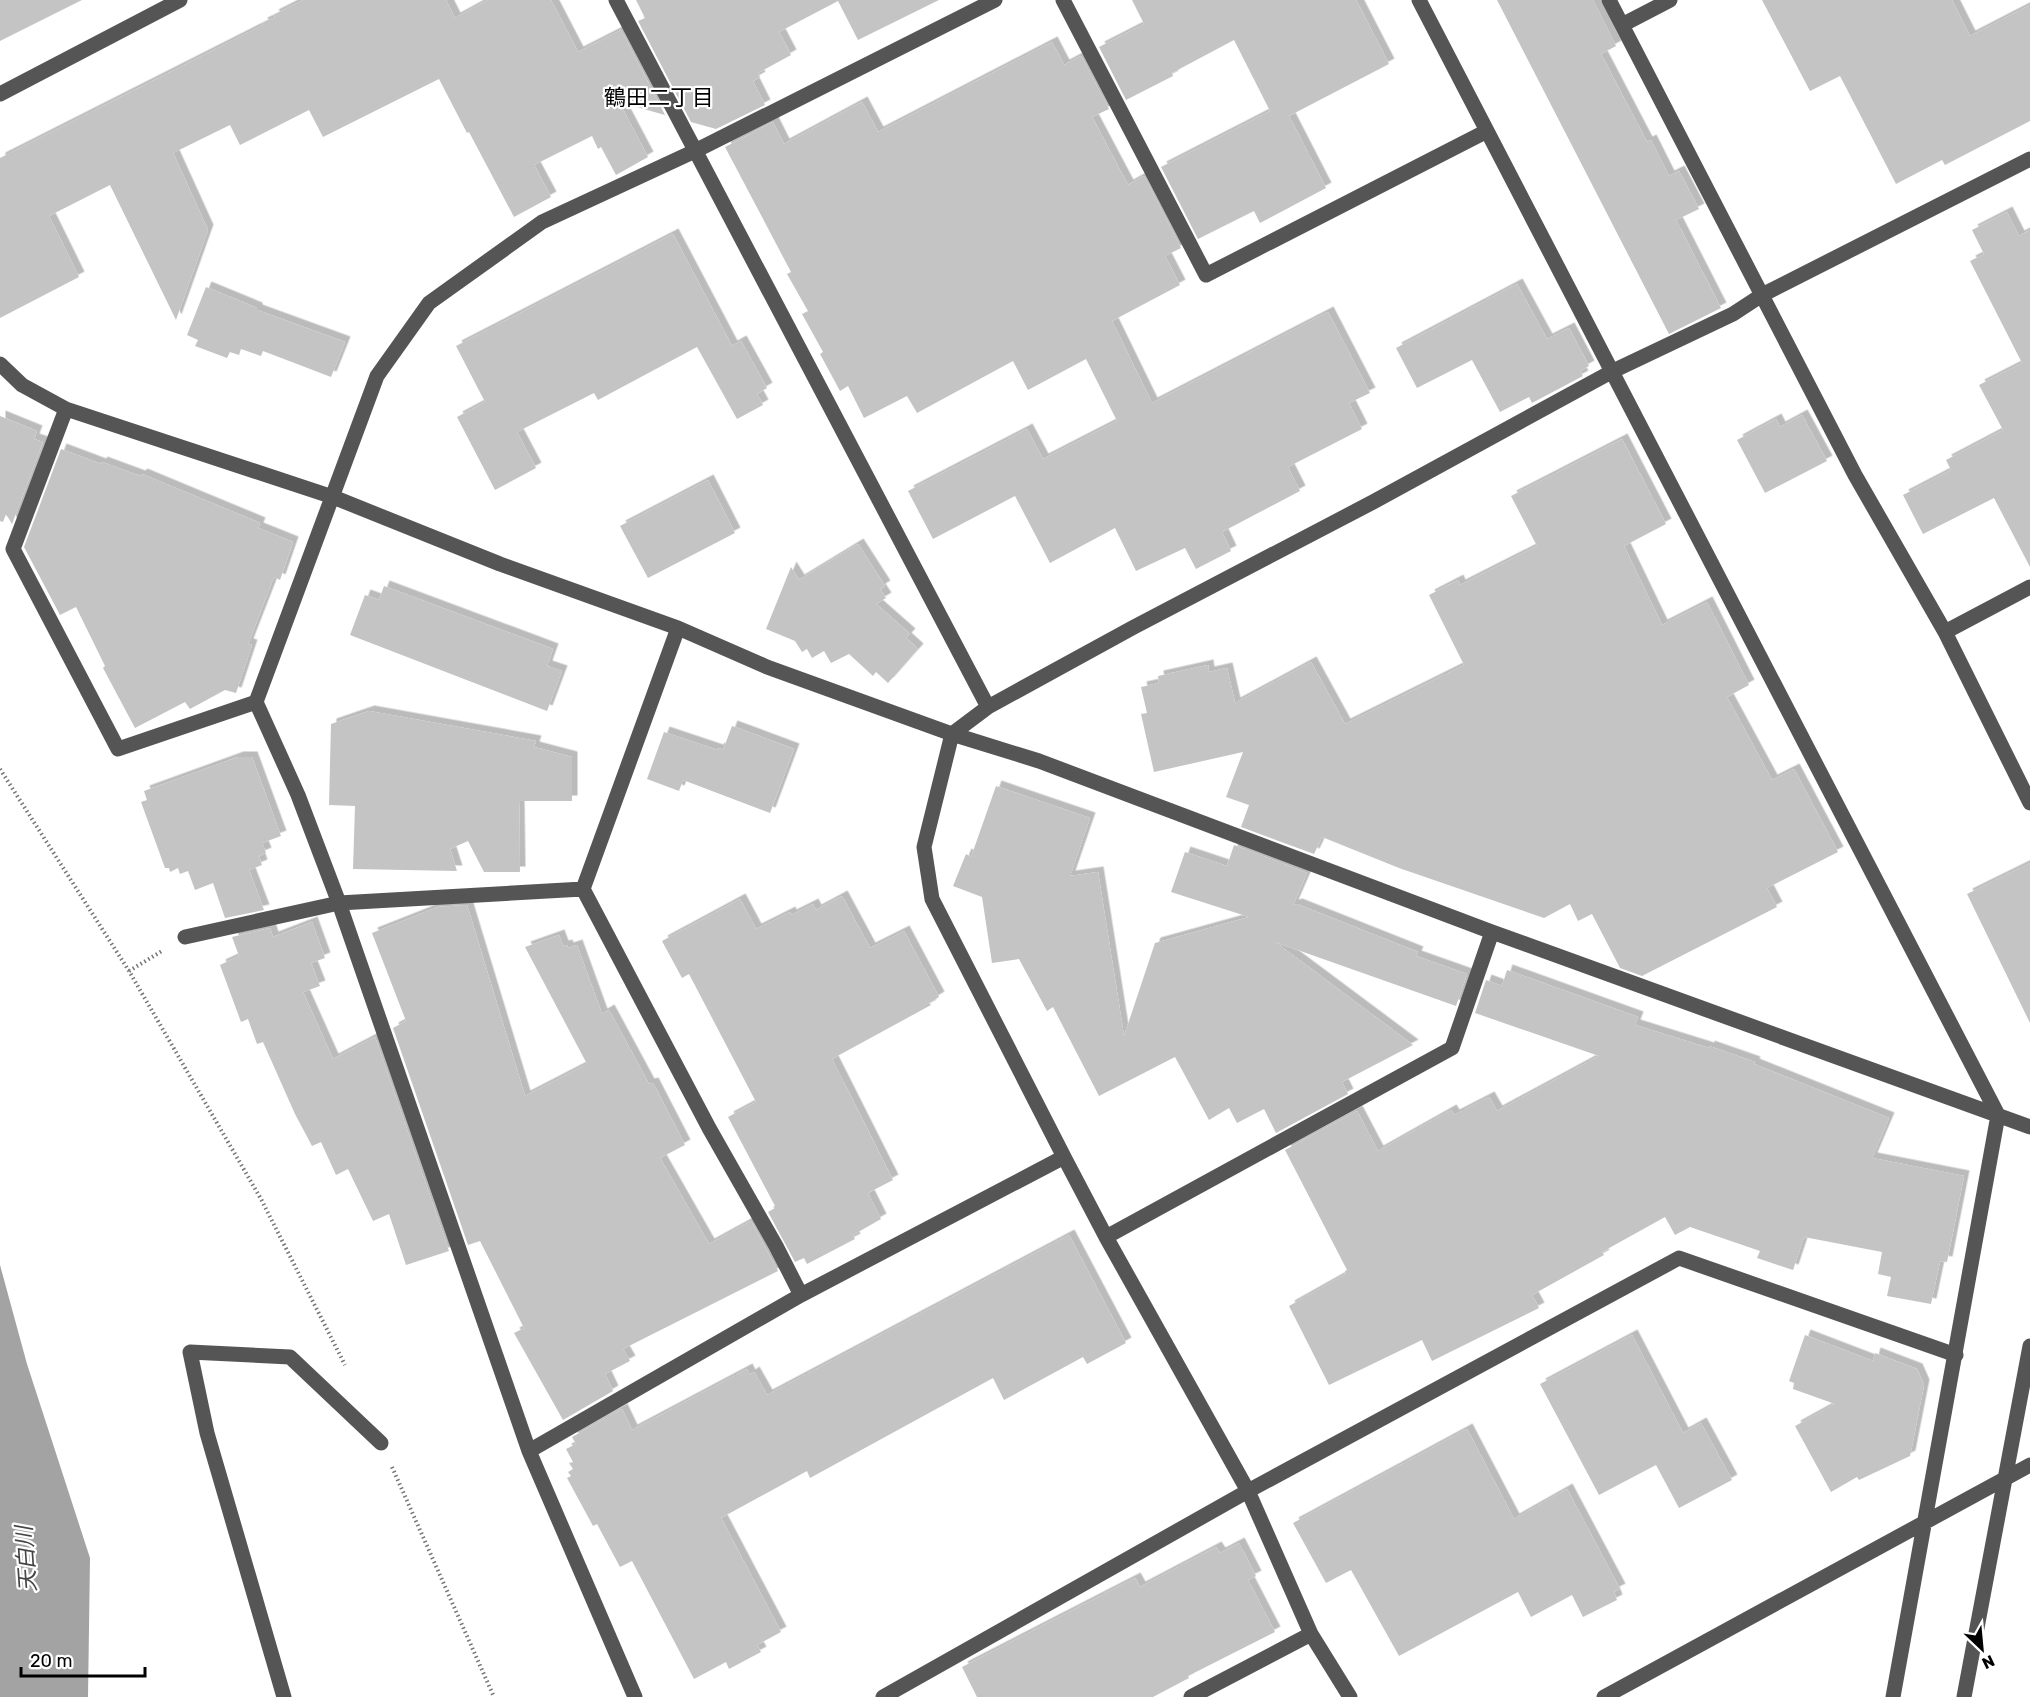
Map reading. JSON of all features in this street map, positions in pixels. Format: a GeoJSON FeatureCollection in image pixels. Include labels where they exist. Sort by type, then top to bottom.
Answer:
{"type":"FeatureCollection","features":[{"type":"Feature","properties":{"kind":"street"},"geometry":{"type":"LineString","coordinates":[[0,94],[180,0]]}},
{"type":"Feature","properties":{"kind":"street"},"geometry":{"type":"LineString","coordinates":[[616,0],[988,707]]}},
{"type":"Feature","properties":{"kind":"street"},"geometry":{"type":"LineString","coordinates":[[635,1697],[529,1451],[339,903],[298,795],[256,702],[377,376],[429,303],[542,222],[695,151],[994,0]]}},
{"type":"Feature","properties":{"kind":"street"},"geometry":{"type":"LineString","coordinates":[[1063,0],[1206,275],[1487,130]]}},
{"type":"Feature","properties":{"kind":"street"},"geometry":{"type":"LineString","coordinates":[[1419,0],[1998,1115],[1893,1697]]}},
{"type":"Feature","properties":{"kind":"street"},"geometry":{"type":"LineString","coordinates":[[1609,0],[1855,476],[1944,632],[2030,803]]}},
{"type":"Feature","properties":{"kind":"street"},"geometry":{"type":"LineString","coordinates":[[1622,25],[1670,0]]}},
{"type":"Feature","properties":{"kind":"street"},"geometry":{"type":"LineString","coordinates":[[1350,1697],[1311,1634],[1248,1491],[1106,1237],[932,899],[924,847],[952,734],[988,707],[1134,627],[1383,497],[1613,371],[1733,314],[1762,295],[2030,159]]}},
{"type":"Feature","properties":{"kind":"street"},"geometry":{"type":"LineString","coordinates":[[0,364],[22,385],[66,409],[333,497],[500,564],[678,628],[767,667],[952,734],[1039,761],[1492,932],[2030,1126]]}},
{"type":"Feature","properties":{"kind":"street"},"geometry":{"type":"LineString","coordinates":[[66,409],[13,549],[118,749],[256,702]]}},
{"type":"Feature","properties":{"kind":"street"},"geometry":{"type":"LineString","coordinates":[[1944,632],[2030,587]]}},
{"type":"Feature","properties":{"kind":"street"},"geometry":{"type":"LineString","coordinates":[[678,628],[583,889],[709,1128],[776,1245],[801,1295]]}},
{"type":"Feature","properties":{"kind":"street"},"geometry":{"type":"LineString","coordinates":[[185,937],[339,903],[583,889]]}},
{"type":"Feature","properties":{"kind":"street"},"geometry":{"type":"LineString","coordinates":[[1106,1237],[1452,1048],[1492,932]]}},
{"type":"Feature","properties":{"kind":"street"},"geometry":{"type":"LineString","coordinates":[[529,1451],[801,1295],[1064,1157]]}},
{"type":"Feature","properties":{"kind":"street"},"geometry":{"type":"LineString","coordinates":[[884,1697],[1248,1491],[1679,1258],[1956,1355]]}},
{"type":"Feature","properties":{"kind":"street"},"geometry":{"type":"LineString","coordinates":[[1964,1697],[2030,1346]]}},
{"type":"Feature","properties":{"kind":"street"},"geometry":{"type":"LineString","coordinates":[[284,1697],[207,1432],[190,1352],[290,1357],[381,1443]]}},
{"type":"Feature","properties":{"kind":"street"},"geometry":{"type":"LineString","coordinates":[[1604,1697],[2030,1465]]}},
{"type":"Feature","properties":{"kind":"street"},"geometry":{"type":"LineString","coordinates":[[1191,1697],[1311,1634]]}},
{"type":"Feature","properties":{"kind":"path"},"geometry":{"type":"LineString","coordinates":[[0,769],[129,971],[261,1199],[347,1370]]}},
{"type":"Feature","properties":{"kind":"path"},"geometry":{"type":"LineString","coordinates":[[129,971],[185,937]]}},
{"type":"Feature","properties":{"kind":"path"},"geometry":{"type":"LineString","coordinates":[[381,1443],[494,1697]]}},
{"type":"Feature","properties":{"kind":"water","name":"天白川"},"geometry":{"type":"Polygon","coordinates":[[[0,1265],[27,1364],[90,1558],[88,1697],[0,1697],[0,1265]]]}},
{"type":"Feature","properties":{"kind":"building"},"geometry":{"type":"Polygon","coordinates":[[[0,0],[82,0],[0,41],[0,0]]]}},
{"type":"Feature","properties":{"kind":"building"},"geometry":{"type":"Polygon","coordinates":[[[303,0],[446,0],[455,18],[488,0],[551,0],[578,52],[621,30],[665,115],[619,102],[648,157],[616,175],[601,147],[598,149],[592,136],[534,165],[551,197],[514,217],[439,79],[323,137],[309,110],[240,145],[230,125],[173,153],[208,230],[176,320],[110,185],[49,216],[79,277],[0,318],[0,158],[263,25],[262,23],[275,17],[273,15],[303,0]]]}},
{"type":"Feature","properties":{"kind":"building"},"geometry":{"type":"Polygon","coordinates":[[[636,0],[939,0],[858,40],[838,1],[779,32],[791,55],[758,73],[760,77],[753,81],[765,105],[716,129],[691,122],[638,21],[645,18],[636,0]]]}},
{"type":"Feature","properties":{"kind":"building"},"geometry":{"type":"Polygon","coordinates":[[[1132,0],[1356,0],[1389,64],[1289,116],[1326,188],[1260,223],[1254,211],[1198,239],[1161,167],[1270,111],[1234,40],[1172,73],[1173,76],[1126,100],[1099,47],[1144,24],[1132,0]]]}},
{"type":"Feature","properties":{"kind":"building"},"geometry":{"type":"Polygon","coordinates":[[[1497,0],[1593,0],[1616,46],[1601,54],[1647,142],[1651,140],[1669,176],[1679,171],[1699,209],[1676,220],[1721,308],[1669,334],[1497,0]]]}},
{"type":"Feature","properties":{"kind":"building"},"geometry":{"type":"Polygon","coordinates":[[[1762,0],[1952,0],[1970,36],[2030,5],[2030,121],[1945,165],[1942,160],[1896,184],[1840,76],[1810,91],[1762,0]]]}},
{"type":"Feature","properties":{"kind":"building"},"geometry":{"type":"Polygon","coordinates":[[[1052,42],[1064,65],[1081,56],[1109,109],[1092,117],[1128,185],[1144,176],[1181,248],[1165,256],[1180,285],[1112,321],[1152,403],[1328,312],[1370,393],[1349,403],[1362,429],[1288,467],[1300,491],[1222,532],[1231,551],[1196,569],[1185,548],[1136,571],[1115,528],[1050,563],[1015,496],[933,539],[908,491],[1027,429],[1043,459],[1117,421],[1086,359],[1028,390],[1013,361],[917,413],[907,396],[864,418],[848,386],[840,391],[820,354],[823,352],[802,314],[808,311],[787,274],[791,272],[725,147],[773,122],[784,144],[862,102],[878,132],[1052,42]]]}},
{"type":"Feature","properties":{"kind":"building"},"geometry":{"type":"Polygon","coordinates":[[[2007,212],[2019,236],[2030,230],[2030,567],[1994,498],[1923,534],[1903,495],[1951,470],[1946,460],[2003,430],[1979,385],[2022,363],[1970,261],[1984,254],[1972,230],[2007,212]]]}},
{"type":"Feature","properties":{"kind":"building"},"geometry":{"type":"Polygon","coordinates":[[[673,234],[732,346],[741,341],[767,388],[757,394],[763,405],[737,419],[697,347],[598,400],[594,393],[517,432],[536,468],[495,490],[457,417],[485,402],[456,346],[673,234]]]}},
{"type":"Feature","properties":{"kind":"building"},"geometry":{"type":"Polygon","coordinates":[[[1517,284],[1547,339],[1569,328],[1589,366],[1580,371],[1583,376],[1532,403],[1529,397],[1500,412],[1472,360],[1417,388],[1396,348],[1517,284]]]}},
{"type":"Feature","properties":{"kind":"building"},"geometry":{"type":"Polygon","coordinates":[[[206,287],[257,308],[257,310],[345,342],[331,377],[263,351],[261,356],[241,349],[239,355],[230,352],[227,358],[195,346],[198,340],[187,335],[206,287]]]}},
{"type":"Feature","properties":{"kind":"building"},"geometry":{"type":"Polygon","coordinates":[[[1802,415],[1827,461],[1765,493],[1737,440],[1776,419],[1780,427],[1802,415]]]}},
{"type":"Feature","properties":{"kind":"building"},"geometry":{"type":"Polygon","coordinates":[[[0,416],[37,431],[34,439],[43,442],[12,524],[6,514],[3,522],[0,521],[0,416]]]}},
{"type":"Feature","properties":{"kind":"building"},"geometry":{"type":"Polygon","coordinates":[[[1622,439],[1666,524],[1624,546],[1662,625],[1707,602],[1749,685],[1727,697],[1772,780],[1794,769],[1838,852],[1767,888],[1777,907],[1642,976],[1620,968],[1592,914],[1578,921],[1570,904],[1544,918],[1399,868],[1322,837],[1314,854],[1241,827],[1249,805],[1226,797],[1243,752],[1154,772],[1141,714],[1147,713],[1141,687],[1159,683],[1158,676],[1208,665],[1209,672],[1227,668],[1235,703],[1311,662],[1345,724],[1464,665],[1429,595],[1458,580],[1460,585],[1537,546],[1511,496],[1622,439]]]}},
{"type":"Feature","properties":{"kind":"building"},"geometry":{"type":"Polygon","coordinates":[[[61,449],[101,464],[102,462],[140,476],[142,474],[260,523],[258,528],[293,542],[280,580],[274,577],[248,644],[252,645],[236,693],[225,690],[190,709],[185,702],[135,728],[103,668],[105,666],[76,607],[60,615],[24,547],[61,449]]]}},
{"type":"Feature","properties":{"kind":"building"},"geometry":{"type":"Polygon","coordinates":[[[708,480],[735,533],[648,578],[620,526],[708,480]]]}},
{"type":"Feature","properties":{"kind":"building"},"geometry":{"type":"Polygon","coordinates":[[[858,544],[885,586],[880,589],[886,598],[876,604],[910,634],[906,638],[918,649],[888,683],[876,672],[873,676],[849,654],[831,663],[824,651],[812,658],[807,649],[802,652],[795,641],[766,629],[791,567],[799,580],[858,544]]]}},
{"type":"Feature","properties":{"kind":"building"},"geometry":{"type":"Polygon","coordinates":[[[384,586],[553,649],[547,666],[562,671],[547,711],[350,635],[365,595],[379,600],[384,586]]]}},
{"type":"Feature","properties":{"kind":"building"},"geometry":{"type":"Polygon","coordinates":[[[369,711],[536,741],[534,747],[572,757],[572,801],[519,801],[520,872],[484,872],[468,841],[450,849],[457,871],[353,869],[355,806],[329,805],[331,724],[369,711]]]}},
{"type":"Feature","properties":{"kind":"building"},"geometry":{"type":"Polygon","coordinates":[[[732,726],[794,749],[770,813],[683,780],[679,791],[647,779],[664,732],[723,750],[732,726]]]}},
{"type":"Feature","properties":{"kind":"building"},"geometry":{"type":"Polygon","coordinates":[[[238,757],[252,757],[281,836],[262,843],[266,853],[259,856],[262,865],[249,870],[264,910],[225,918],[213,883],[195,890],[188,871],[180,874],[178,868],[170,872],[169,868],[165,868],[141,802],[147,800],[144,791],[238,757]]]}},
{"type":"Feature","properties":{"kind":"building"},"geometry":{"type":"Polygon","coordinates":[[[996,786],[1090,818],[1070,876],[1098,872],[1124,1036],[1155,943],[1249,917],[1171,892],[1185,852],[1227,866],[1234,845],[1307,873],[1293,905],[1297,904],[1418,952],[1416,956],[1467,974],[1456,1006],[1275,942],[1413,1045],[1342,1082],[1348,1094],[1276,1133],[1264,1109],[1237,1123],[1229,1108],[1209,1120],[1175,1057],[1099,1096],[1053,1007],[1047,1011],[1019,959],[992,963],[982,897],[953,886],[966,854],[971,857],[996,786]]]}},
{"type":"Feature","properties":{"kind":"building"},"geometry":{"type":"Polygon","coordinates":[[[2030,863],[2030,1023],[1967,894],[2030,863]]]}},
{"type":"Feature","properties":{"kind":"building"},"geometry":{"type":"Polygon","coordinates":[[[842,896],[870,948],[904,931],[939,997],[929,1003],[931,1005],[832,1059],[893,1180],[868,1193],[881,1219],[853,1235],[855,1239],[807,1264],[804,1258],[795,1262],[768,1212],[775,1206],[728,1117],[756,1102],[689,974],[682,978],[662,941],[740,899],[756,929],[790,912],[791,915],[813,904],[816,910],[842,896]]]}},
{"type":"Feature","properties":{"kind":"building"},"geometry":{"type":"Polygon","coordinates":[[[467,905],[525,1096],[587,1064],[525,947],[559,935],[563,946],[567,945],[568,948],[577,945],[602,1014],[609,1010],[649,1084],[653,1083],[685,1145],[660,1158],[709,1244],[751,1221],[778,1271],[623,1349],[630,1361],[605,1374],[613,1391],[563,1420],[514,1333],[524,1328],[480,1241],[468,1245],[393,1028],[406,1021],[372,933],[438,907],[467,905]]]}},
{"type":"Feature","properties":{"kind":"building"},"geometry":{"type":"Polygon","coordinates":[[[312,922],[325,958],[311,963],[320,986],[303,992],[333,1059],[375,1037],[449,1251],[406,1265],[389,1214],[373,1221],[348,1169],[336,1175],[321,1142],[312,1146],[263,1042],[257,1044],[248,1019],[241,1022],[220,965],[239,956],[232,937],[270,928],[273,937],[312,922]]]}},
{"type":"Feature","properties":{"kind":"building"},"geometry":{"type":"Polygon","coordinates":[[[1507,970],[1638,1017],[1635,1025],[1755,1062],[1754,1064],[1889,1118],[1872,1158],[1964,1176],[1947,1262],[1940,1261],[1931,1304],[1887,1296],[1891,1277],[1878,1274],[1882,1252],[1804,1237],[1793,1270],[1757,1258],[1760,1251],[1690,1227],[1675,1235],[1665,1217],[1602,1252],[1604,1255],[1532,1295],[1539,1308],[1432,1361],[1422,1340],[1329,1385],[1289,1306],[1346,1274],[1347,1270],[1285,1150],[1357,1111],[1378,1151],[1451,1110],[1454,1115],[1489,1097],[1497,1111],[1599,1056],[1475,1013],[1486,980],[1502,986],[1507,970]]]}},
{"type":"Feature","properties":{"kind":"building"},"geometry":{"type":"Polygon","coordinates":[[[1069,1235],[1126,1343],[1087,1364],[1083,1357],[1004,1400],[993,1378],[810,1478],[807,1471],[721,1518],[781,1632],[757,1645],[761,1652],[729,1669],[726,1662],[694,1679],[632,1561],[620,1567],[597,1524],[593,1526],[567,1478],[571,1476],[568,1472],[573,1469],[569,1463],[573,1462],[566,1449],[576,1444],[572,1437],[622,1409],[632,1430],[747,1369],[750,1375],[754,1372],[767,1395],[1069,1235]]]}},
{"type":"Feature","properties":{"kind":"building"},"geometry":{"type":"Polygon","coordinates":[[[1632,1335],[1683,1433],[1701,1423],[1732,1480],[1679,1508],[1656,1465],[1599,1495],[1540,1384],[1632,1335]]]}},
{"type":"Feature","properties":{"kind":"building"},"geometry":{"type":"Polygon","coordinates":[[[1805,1335],[1873,1361],[1875,1353],[1917,1369],[1924,1385],[1910,1456],[1859,1480],[1857,1477],[1831,1492],[1795,1426],[1835,1404],[1793,1389],[1794,1383],[1789,1381],[1805,1335]]]}},
{"type":"Feature","properties":{"kind":"building"},"geometry":{"type":"Polygon","coordinates":[[[1467,1429],[1514,1519],[1567,1489],[1620,1589],[1614,1592],[1617,1600],[1583,1617],[1572,1595],[1531,1617],[1518,1592],[1399,1656],[1351,1570],[1326,1583],[1293,1523],[1467,1429]]]}},
{"type":"Feature","properties":{"kind":"building"},"geometry":{"type":"Polygon","coordinates":[[[1239,1543],[1256,1576],[1248,1580],[1275,1632],[1188,1676],[1189,1678],[1153,1697],[977,1697],[962,1667],[1135,1578],[1140,1587],[1216,1547],[1220,1553],[1239,1543]]]}},
{"type":"Feature","properties":{"kind":"district","name":"鶴田二丁目"},"geometry":{"type":"Point","coordinates":[659,97]}}]}
